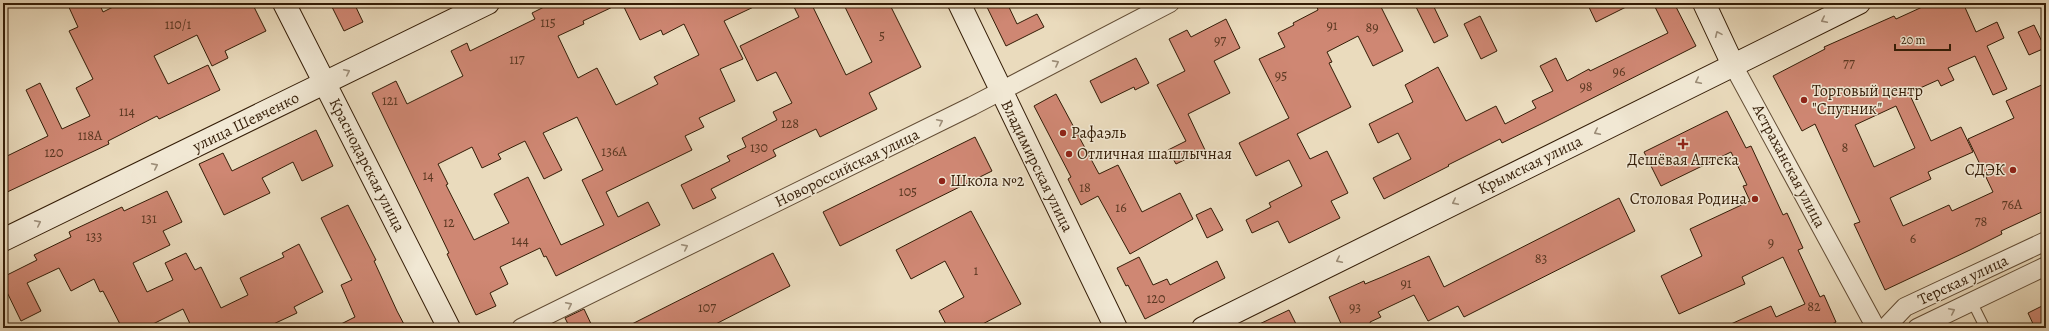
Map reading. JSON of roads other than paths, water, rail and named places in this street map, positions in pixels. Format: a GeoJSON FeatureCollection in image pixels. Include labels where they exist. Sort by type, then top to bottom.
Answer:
{"type":"FeatureCollection","features":[{"type":"Feature","properties":{"kind":"street","name":"Краснодарская улица"},"geometry":{"type":"LineString","coordinates":[[284,3],[449,328]]}},
{"type":"Feature","properties":{"kind":"street","name":"улица Шевченко"},"geometry":{"type":"LineString","coordinates":[[3,240],[488,3]]}},
{"type":"Feature","properties":{"kind":"street","name":"Владимирская улица"},"geometry":{"type":"LineString","coordinates":[[959,3],[1116,328]]}},
{"type":"Feature","properties":{"kind":"street","name":"Новороссийская улица"},"geometry":{"type":"LineString","coordinates":[[521,328],[545,323],[1170,3]]}},
{"type":"Feature","properties":{"kind":"street","name":"Астраханская улица"},"geometry":{"type":"LineString","coordinates":[[1704,3],[1733,65],[1876,328]]}},
{"type":"Feature","properties":{"kind":"street","name":"Крымская улица"},"geometry":{"type":"LineString","coordinates":[[1203,328],[1859,3]]}},
{"type":"Feature","properties":{"kind":"street","name":"Терская улица"},"geometry":{"type":"LineString","coordinates":[[1885,328],[1905,307],[2046,241]]}},
{"type":"Feature","properties":{"kind":"street","name":"Терская улица"},"geometry":{"type":"LineString","coordinates":[[1917,328],[2046,266]]}},
{"type":"Feature","properties":{"kind":"lane"},"geometry":{"type":"LineString","coordinates":[[1972,302],[1985,328]]}},
{"type":"Feature","properties":{"kind":"place","name":"Торговый центр \"Спутник\""},"geometry":{"type":"Point","coordinates":[1804,100]}},
{"type":"Feature","properties":{"kind":"place","name":"Рафаэль"},"geometry":{"type":"Point","coordinates":[1063,133]}},
{"type":"Feature","properties":{"kind":"place","name":"Дешёвая Аптека"},"geometry":{"type":"Point","coordinates":[1683,144]}},
{"type":"Feature","properties":{"kind":"place","name":"Отличная шашлычная"},"geometry":{"type":"Point","coordinates":[1069,154]}},
{"type":"Feature","properties":{"kind":"place","name":"СДЭК"},"geometry":{"type":"Point","coordinates":[2013,170]}},
{"type":"Feature","properties":{"kind":"place","name":"Школа №2"},"geometry":{"type":"Point","coordinates":[942,181]}},
{"type":"Feature","properties":{"kind":"place","name":"Столовая Родина"},"geometry":{"type":"Point","coordinates":[1755,199]}}]}
